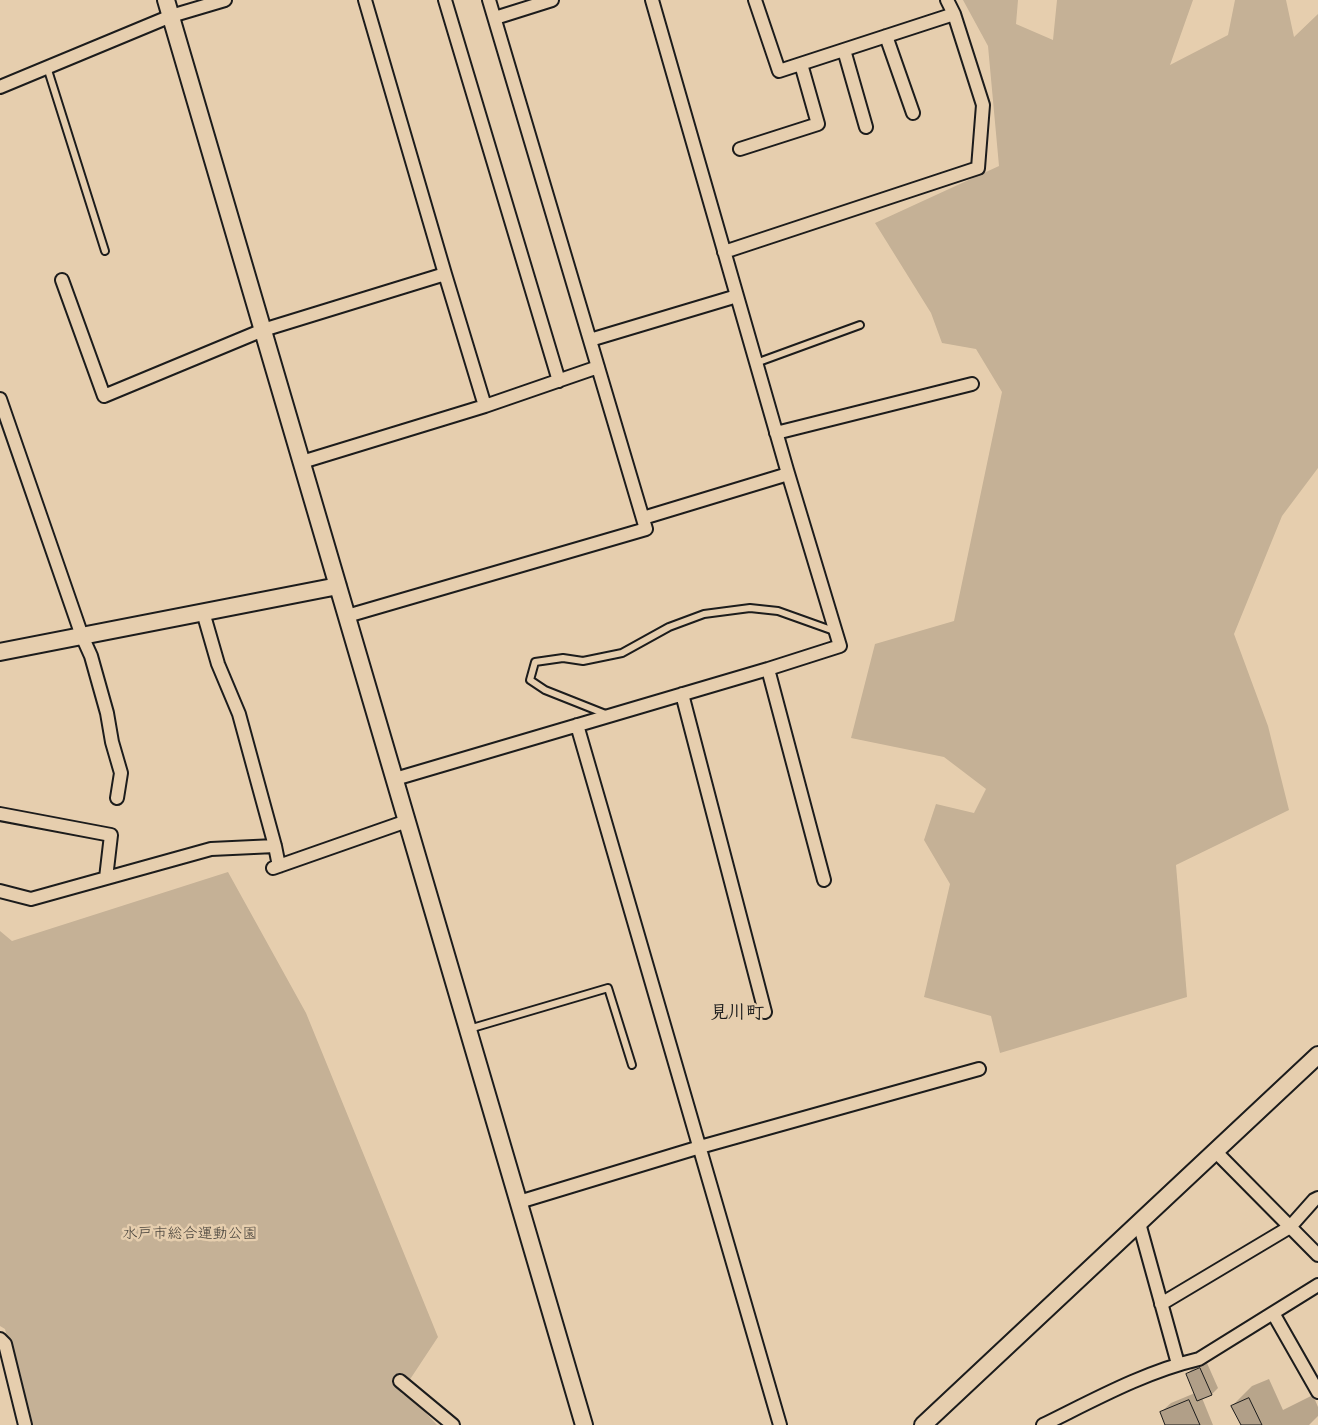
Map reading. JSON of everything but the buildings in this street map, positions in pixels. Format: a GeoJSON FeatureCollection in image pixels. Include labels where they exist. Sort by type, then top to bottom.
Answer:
{"type":"FeatureCollection","features":[{"type":"Feature","properties":{"kind":"street"},"geometry":{"type":"LineString","coordinates":[[166,0],[584,1425]]}},
{"type":"Feature","properties":{"kind":"street"},"geometry":{"type":"LineString","coordinates":[[0,87],[171,16],[226,0]]}},
{"type":"Feature","properties":{"kind":"street"},"geometry":{"type":"LineString","coordinates":[[366,0],[444,274],[485,406]]}},
{"type":"Feature","properties":{"kind":"street"},"geometry":{"type":"LineString","coordinates":[[445,0],[559,381]]}},
{"type":"Feature","properties":{"kind":"street"},"geometry":{"type":"LineString","coordinates":[[347,616],[646,529],[489,0]]}},
{"type":"Feature","properties":{"kind":"street"},"geometry":{"type":"LineString","coordinates":[[495,18],[552,0]]}},
{"type":"Feature","properties":{"kind":"street"},"geometry":{"type":"LineString","coordinates":[[395,779],[840,646],[776,433],[652,0]]}},
{"type":"Feature","properties":{"kind":"street"},"geometry":{"type":"LineString","coordinates":[[755,0],[779,71],[954,14]]}},
{"type":"Feature","properties":{"kind":"street"},"geometry":{"type":"LineString","coordinates":[[724,252],[978,168],[983,104],[954,14],[947,0]]}},
{"type":"Feature","properties":{"kind":"street"},"geometry":{"type":"LineString","coordinates":[[886,36],[913,112]]}},
{"type":"Feature","properties":{"kind":"street"},"geometry":{"type":"LineString","coordinates":[[844,50],[866,126]]}},
{"type":"Feature","properties":{"kind":"street"},"geometry":{"type":"LineString","coordinates":[[740,149],[818,124],[801,64]]}},
{"type":"Feature","properties":{"kind":"street"},"geometry":{"type":"LineString","coordinates":[[62,280],[104,396],[263,330],[444,274]]}},
{"type":"Feature","properties":{"kind":"street"},"geometry":{"type":"LineString","coordinates":[[590,340],[737,296]]}},
{"type":"Feature","properties":{"kind":"street"},"geometry":{"type":"LineString","coordinates":[[302,462],[485,406],[598,367]]}},
{"type":"Feature","properties":{"kind":"street"},"geometry":{"type":"LineString","coordinates":[[776,433],[972,384]]}},
{"type":"Feature","properties":{"kind":"street"},"geometry":{"type":"LineString","coordinates":[[0,399],[82,636],[91,656],[108,713],[112,742],[120,774],[117,798]]}},
{"type":"Feature","properties":{"kind":"street"},"geometry":{"type":"LineString","coordinates":[[643,518],[788,474]]}},
{"type":"Feature","properties":{"kind":"street"},"geometry":{"type":"LineString","coordinates":[[0,652],[338,586]]}},
{"type":"Feature","properties":{"kind":"street"},"geometry":{"type":"LineString","coordinates":[[203,612],[218,664],[239,714],[275,846],[276,867],[407,821]]}},
{"type":"Feature","properties":{"kind":"street"},"geometry":{"type":"LineString","coordinates":[[768,669],[824,880]]}},
{"type":"Feature","properties":{"kind":"street"},"geometry":{"type":"LineString","coordinates":[[682,694],[765,1012]]}},
{"type":"Feature","properties":{"kind":"street"},"geometry":{"type":"LineString","coordinates":[[577,725],[780,1425]]}},
{"type":"Feature","properties":{"kind":"street"},"geometry":{"type":"LineString","coordinates":[[0,814],[111,835],[106,878]]}},
{"type":"Feature","properties":{"kind":"street"},"geometry":{"type":"LineString","coordinates":[[0,891],[31,899],[211,849],[275,846]]}},
{"type":"Feature","properties":{"kind":"street"},"geometry":{"type":"LineString","coordinates":[[923,1425],[1318,1055]]}},
{"type":"Feature","properties":{"kind":"street"},"geometry":{"type":"LineString","coordinates":[[519,1202],[700,1147],[978,1069]]}},
{"type":"Feature","properties":{"kind":"street"},"geometry":{"type":"LineString","coordinates":[[1216,1152],[1318,1255]]}},
{"type":"Feature","properties":{"kind":"street"},"geometry":{"type":"LineString","coordinates":[[1161,1304],[1290,1227],[1318,1198]]}},
{"type":"Feature","properties":{"kind":"street"},"geometry":{"type":"LineString","coordinates":[[1139,1223],[1178,1364]]}},
{"type":"Feature","properties":{"kind":"street"},"geometry":{"type":"LineString","coordinates":[[1044,1425],[1141,1377],[1199,1359],[1318,1285]]}},
{"type":"Feature","properties":{"kind":"street"},"geometry":{"type":"LineString","coordinates":[[1273,1313],[1318,1392]]}},
{"type":"Feature","properties":{"kind":"street"},"geometry":{"type":"LineString","coordinates":[[0,1339],[5,1344],[26,1425]]}},
{"type":"Feature","properties":{"kind":"street"},"geometry":{"type":"LineString","coordinates":[[400,1381],[453,1425]]}},
{"type":"Feature","properties":{"kind":"lane"},"geometry":{"type":"LineString","coordinates":[[48,67],[105,251]]}},
{"type":"Feature","properties":{"kind":"lane"},"geometry":{"type":"LineString","coordinates":[[756,363],[860,325]]}},
{"type":"Feature","properties":{"kind":"lane"},"geometry":{"type":"LineString","coordinates":[[609,716],[545,690],[530,680],[535,662],[563,658],[583,662],[622,653],[669,627],[704,614],[750,608],[778,611],[836,632]]}},
{"type":"Feature","properties":{"kind":"lane"},"geometry":{"type":"LineString","coordinates":[[468,1029],[608,988],[632,1065]]}},
{"type":"Feature","properties":{"kind":"green space"},"geometry":{"type":"Polygon","coordinates":[[[963,0],[1018,0],[1016,24],[1053,40],[1057,0],[1193,0],[1170,65],[1228,35],[1235,0],[1286,0],[1294,37],[1318,14],[1318,468],[1282,516],[1234,634],[1268,726],[1289,810],[1176,865],[1187,997],[1000,1053],[991,1016],[924,997],[950,884],[924,840],[936,804],[974,813],[986,789],[944,757],[851,738],[875,644],[954,621],[1002,392],[976,349],[942,343],[931,313],[875,223],[999,166],[988,46],[963,0]]]}},
{"type":"Feature","properties":{"kind":"green space","name":"水戸市総合運動公園"},"geometry":{"type":"Polygon","coordinates":[[[228,872],[306,1013],[438,1337],[401,1393],[416,1402],[437,1425],[30,1425],[5,1329],[0,1326],[0,931],[12,941],[228,872]]]}},
{"type":"Feature","properties":{"kind":"district","name":"見川町"},"geometry":{"type":"Point","coordinates":[737,1013]}}]}
